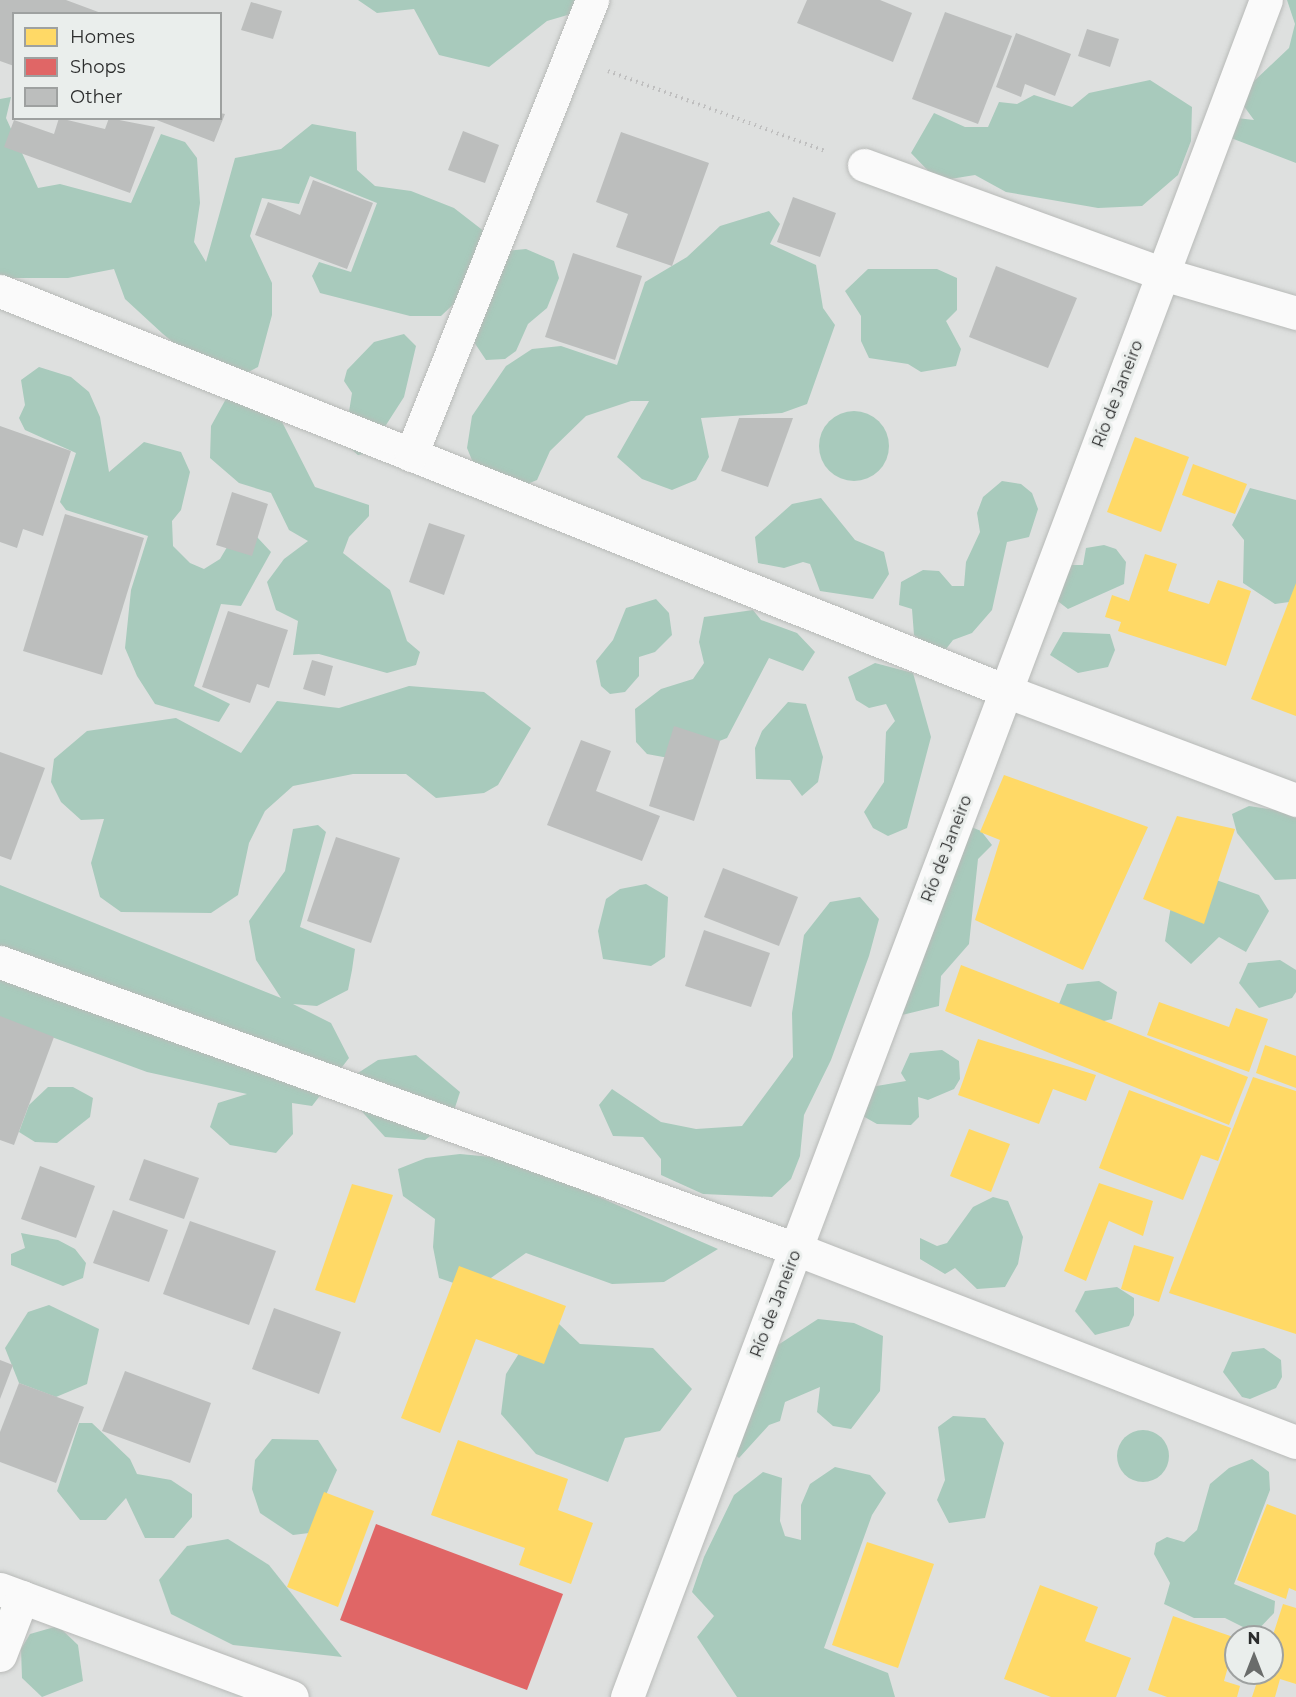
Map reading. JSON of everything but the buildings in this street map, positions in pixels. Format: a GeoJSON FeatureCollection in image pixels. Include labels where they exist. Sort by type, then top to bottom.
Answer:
{"type":"FeatureCollection","features":[{"type":"Feature","properties":{"kind":"street"},"geometry":{"type":"LineString","coordinates":[[411,454],[592,0]]}},
{"type":"Feature","properties":{"kind":"street","name":"Río de Janeiro"},"geometry":{"type":"LineString","coordinates":[[627,1697],[1266,0]]}},
{"type":"Feature","properties":{"kind":"street"},"geometry":{"type":"LineString","coordinates":[[864,165],[1163,274],[1296,313]]}},
{"type":"Feature","properties":{"kind":"street"},"geometry":{"type":"LineString","coordinates":[[0,291],[1006,691],[1296,800]]}},
{"type":"Feature","properties":{"kind":"street"},"geometry":{"type":"LineString","coordinates":[[0,962],[796,1250],[1296,1442]]}},
{"type":"Feature","properties":{"kind":"street"},"geometry":{"type":"LineString","coordinates":[[0,1654],[11,1593],[292,1697]]}},
{"type":"Feature","properties":{"kind":"path"},"geometry":{"type":"LineString","coordinates":[[571,57],[864,165]]}},
{"type":"Feature","properties":{"kind":"green space"},"geometry":{"type":"Polygon","coordinates":[[[358,0],[598,0],[588,9],[547,21],[489,67],[439,55],[414,9],[377,13],[358,0]]]}},
{"type":"Feature","properties":{"kind":"green space"},"geometry":{"type":"Polygon","coordinates":[[[1287,0],[1296,0],[1296,163],[1231,138],[1228,117],[1254,120],[1243,105],[1251,84],[1289,48],[1295,24],[1287,0]]]}},
{"type":"Feature","properties":{"kind":"green space"},"geometry":{"type":"Polygon","coordinates":[[[1150,80],[1192,107],[1191,141],[1178,175],[1142,206],[1098,208],[1006,192],[975,175],[938,181],[911,153],[934,113],[965,127],[988,127],[999,102],[1017,104],[1034,95],[1072,107],[1089,93],[1150,80]]]}},
{"type":"Feature","properties":{"kind":"green space"},"geometry":{"type":"Polygon","coordinates":[[[11,97],[6,118],[38,188],[60,184],[131,203],[161,134],[185,142],[197,158],[200,203],[194,242],[206,262],[235,158],[281,149],[312,124],[356,132],[357,170],[375,186],[411,191],[454,208],[485,232],[458,300],[441,316],[410,316],[320,293],[312,276],[319,262],[351,272],[377,203],[310,176],[299,204],[262,198],[250,236],[272,283],[272,315],[258,367],[241,376],[191,357],[163,334],[125,299],[114,269],[68,278],[0,278],[0,99],[11,97]]]}},
{"type":"Feature","properties":{"kind":"green space"},"geometry":{"type":"Polygon","coordinates":[[[769,211],[780,224],[770,244],[816,265],[823,308],[835,325],[807,404],[782,413],[701,418],[709,457],[696,480],[672,490],[642,479],[617,457],[649,401],[631,401],[586,416],[550,451],[537,480],[525,485],[476,470],[467,448],[472,416],[506,366],[532,349],[561,346],[617,365],[645,282],[687,257],[720,226],[769,211]]]}},
{"type":"Feature","properties":{"kind":"green space"},"geometry":{"type":"Polygon","coordinates":[[[526,249],[554,261],[559,278],[547,308],[528,324],[516,351],[505,359],[486,360],[474,342],[476,330],[505,251],[526,249]]]}},
{"type":"Feature","properties":{"kind":"green space"},"geometry":{"type":"Polygon","coordinates":[[[868,269],[937,269],[957,278],[957,310],[946,321],[961,349],[956,366],[921,372],[908,364],[869,358],[861,341],[861,316],[845,291],[868,269]]]}},
{"type":"Feature","properties":{"kind":"green space"},"geometry":{"type":"Polygon","coordinates":[[[404,334],[416,346],[404,397],[368,453],[358,455],[344,443],[352,393],[344,381],[347,370],[374,342],[404,334]]]}},
{"type":"Feature","properties":{"kind":"green space"},"geometry":{"type":"Polygon","coordinates":[[[39,367],[71,377],[89,392],[100,417],[109,472],[144,442],[181,452],[190,472],[181,510],[172,521],[173,546],[190,563],[204,569],[220,559],[233,537],[257,537],[271,552],[241,606],[221,604],[194,686],[230,704],[219,722],[155,704],[137,676],[125,648],[131,590],[148,536],[66,510],[60,502],[76,453],[25,430],[19,418],[25,405],[21,380],[39,367]]]}},
{"type":"Feature","properties":{"kind":"green space"},"geometry":{"type":"Polygon","coordinates":[[[227,397],[278,414],[315,487],[369,505],[369,516],[349,537],[343,553],[390,590],[407,641],[420,652],[416,665],[387,673],[319,654],[293,655],[298,621],[276,610],[267,582],[284,559],[308,541],[289,530],[271,493],[239,483],[210,458],[211,426],[227,397]]]}},
{"type":"Feature","properties":{"kind":"green space"},"geometry":{"type":"Polygon","coordinates":[[[861,411],[874,417],[883,426],[887,432],[889,446],[887,460],[879,471],[868,479],[847,481],[829,471],[821,460],[819,439],[829,421],[840,413],[861,411]]]}},
{"type":"Feature","properties":{"kind":"green space"},"geometry":{"type":"Polygon","coordinates":[[[1002,481],[1021,484],[1032,493],[1038,509],[1029,537],[1007,542],[992,610],[972,633],[953,640],[946,649],[931,648],[914,635],[912,609],[899,605],[901,582],[923,570],[939,571],[952,586],[964,586],[966,562],[980,532],[977,513],[983,497],[1002,481]]]}},
{"type":"Feature","properties":{"kind":"green space"},"geometry":{"type":"Polygon","coordinates":[[[1250,488],[1296,500],[1296,601],[1275,604],[1243,583],[1244,540],[1232,525],[1250,488]]]}},
{"type":"Feature","properties":{"kind":"green space"},"geometry":{"type":"Polygon","coordinates":[[[821,498],[855,540],[884,552],[889,574],[873,599],[820,591],[810,564],[803,562],[784,568],[758,563],[755,537],[792,504],[821,498]]]}},
{"type":"Feature","properties":{"kind":"green space"},"geometry":{"type":"Polygon","coordinates":[[[1104,545],[1116,549],[1126,562],[1124,584],[1068,609],[1055,599],[1069,565],[1083,565],[1086,548],[1104,545]]]}},
{"type":"Feature","properties":{"kind":"green space"},"geometry":{"type":"Polygon","coordinates":[[[656,599],[669,613],[672,635],[655,652],[639,657],[639,676],[625,692],[610,694],[601,686],[596,661],[613,640],[626,608],[656,599]]]}},
{"type":"Feature","properties":{"kind":"green space"},"geometry":{"type":"Polygon","coordinates":[[[753,610],[761,620],[797,633],[815,652],[803,671],[769,658],[727,738],[674,759],[647,754],[636,742],[635,709],[661,689],[693,679],[704,663],[699,642],[704,617],[753,610]]]}},
{"type":"Feature","properties":{"kind":"green space"},"geometry":{"type":"Polygon","coordinates":[[[1063,632],[1110,634],[1115,650],[1108,667],[1078,673],[1050,655],[1063,632]]]}},
{"type":"Feature","properties":{"kind":"green space"},"geometry":{"type":"Polygon","coordinates":[[[875,663],[913,673],[931,737],[907,828],[888,836],[873,828],[864,812],[884,782],[886,732],[895,721],[886,704],[869,708],[856,700],[848,677],[875,663]]]}},
{"type":"Feature","properties":{"kind":"green space"},"geometry":{"type":"Polygon","coordinates":[[[409,686],[484,692],[531,728],[498,785],[484,793],[436,798],[406,774],[353,774],[293,786],[265,811],[249,843],[238,895],[211,913],[121,912],[100,897],[91,863],[104,819],[81,820],[61,802],[51,782],[54,759],[87,731],[176,718],[241,753],[277,701],[339,708],[409,686]]]}},
{"type":"Feature","properties":{"kind":"green space"},"geometry":{"type":"Polygon","coordinates":[[[788,702],[806,704],[823,757],[818,782],[802,796],[790,780],[756,779],[755,748],[762,731],[788,702]]]}},
{"type":"Feature","properties":{"kind":"green space"},"geometry":{"type":"Polygon","coordinates":[[[1249,806],[1296,813],[1296,879],[1275,880],[1237,833],[1232,814],[1249,806]]]}},
{"type":"Feature","properties":{"kind":"green space"},"geometry":{"type":"Polygon","coordinates":[[[962,823],[981,831],[992,845],[978,859],[969,944],[941,976],[939,1006],[902,1015],[875,994],[962,823]]]}},
{"type":"Feature","properties":{"kind":"green space"},"geometry":{"type":"Polygon","coordinates":[[[318,825],[326,832],[300,927],[355,949],[348,990],[317,1006],[293,1004],[331,1023],[349,1058],[312,1106],[292,1103],[293,1134],[276,1153],[230,1145],[210,1127],[218,1103],[247,1094],[147,1072],[0,1018],[0,885],[281,998],[256,960],[249,921],[285,871],[293,829],[318,825]]]}},
{"type":"Feature","properties":{"kind":"green space"},"geometry":{"type":"Polygon","coordinates":[[[1199,874],[1259,895],[1269,911],[1246,952],[1219,937],[1191,964],[1165,941],[1171,906],[1199,874]]]}},
{"type":"Feature","properties":{"kind":"green space"},"geometry":{"type":"Polygon","coordinates":[[[646,884],[668,897],[665,957],[651,966],[603,959],[598,931],[606,899],[620,889],[646,884]]]}},
{"type":"Feature","properties":{"kind":"green space"},"geometry":{"type":"Polygon","coordinates":[[[860,897],[879,919],[869,956],[831,1060],[804,1115],[800,1156],[791,1179],[772,1197],[703,1194],[661,1175],[661,1159],[643,1137],[613,1136],[599,1105],[612,1089],[661,1122],[696,1129],[742,1126],[793,1057],[792,1013],[804,935],[830,902],[860,897]]]}},
{"type":"Feature","properties":{"kind":"green space"},"geometry":{"type":"Polygon","coordinates":[[[1280,960],[1296,970],[1296,992],[1292,998],[1259,1008],[1239,983],[1248,963],[1280,960]]]}},
{"type":"Feature","properties":{"kind":"green space"},"geometry":{"type":"Polygon","coordinates":[[[1099,981],[1117,992],[1112,1019],[1092,1024],[1059,1004],[1067,984],[1099,981]]]}},
{"type":"Feature","properties":{"kind":"green space"},"geometry":{"type":"Polygon","coordinates":[[[942,1050],[959,1061],[960,1079],[954,1089],[928,1100],[918,1097],[919,1117],[911,1125],[877,1124],[861,1115],[865,1088],[906,1081],[901,1073],[910,1053],[942,1050]]]}},
{"type":"Feature","properties":{"kind":"green space"},"geometry":{"type":"Polygon","coordinates":[[[416,1055],[460,1092],[451,1120],[425,1140],[385,1137],[347,1095],[358,1073],[378,1060],[416,1055]]]}},
{"type":"Feature","properties":{"kind":"green space"},"geometry":{"type":"Polygon","coordinates":[[[48,1087],[73,1087],[93,1098],[90,1117],[57,1143],[35,1142],[19,1132],[29,1105],[48,1087]]]}},
{"type":"Feature","properties":{"kind":"green space"},"geometry":{"type":"Polygon","coordinates":[[[460,1154],[512,1159],[718,1249],[664,1282],[612,1284],[526,1253],[474,1290],[439,1278],[433,1247],[435,1219],[403,1196],[398,1169],[426,1158],[460,1154]]]}},
{"type":"Feature","properties":{"kind":"green space"},"geometry":{"type":"Polygon","coordinates":[[[993,1197],[1008,1201],[1023,1237],[1018,1264],[1005,1287],[977,1289],[955,1268],[945,1274],[920,1259],[920,1238],[937,1246],[947,1243],[973,1207],[993,1197]]]}},
{"type":"Feature","properties":{"kind":"green space"},"geometry":{"type":"Polygon","coordinates":[[[21,1233],[58,1240],[75,1249],[86,1263],[83,1278],[63,1286],[11,1265],[11,1254],[25,1248],[21,1233]]]}},
{"type":"Feature","properties":{"kind":"green space"},"geometry":{"type":"Polygon","coordinates":[[[1117,1287],[1134,1298],[1134,1315],[1129,1326],[1095,1335],[1075,1311],[1085,1291],[1117,1287]]]}},
{"type":"Feature","properties":{"kind":"green space"},"geometry":{"type":"Polygon","coordinates":[[[49,1305],[99,1329],[87,1384],[56,1397],[19,1383],[5,1348],[28,1312],[49,1305]]]}},
{"type":"Feature","properties":{"kind":"green space"},"geometry":{"type":"Polygon","coordinates":[[[818,1319],[854,1323],[883,1336],[880,1391],[851,1429],[833,1426],[817,1412],[820,1387],[785,1402],[780,1421],[769,1425],[739,1458],[730,1451],[764,1354],[818,1319]]]}},
{"type":"Feature","properties":{"kind":"green space"},"geometry":{"type":"Polygon","coordinates":[[[559,1324],[580,1344],[653,1348],[692,1389],[660,1431],[625,1438],[608,1482],[536,1454],[501,1414],[506,1374],[528,1339],[559,1324]]]}},
{"type":"Feature","properties":{"kind":"green space"},"geometry":{"type":"Polygon","coordinates":[[[1264,1348],[1281,1360],[1282,1377],[1276,1388],[1250,1399],[1242,1397],[1223,1372],[1232,1352],[1264,1348]]]}},
{"type":"Feature","properties":{"kind":"green space"},"geometry":{"type":"Polygon","coordinates":[[[953,1416],[985,1418],[1004,1443],[985,1518],[949,1523],[937,1500],[945,1480],[938,1427],[953,1416]]]}},
{"type":"Feature","properties":{"kind":"green space"},"geometry":{"type":"Polygon","coordinates":[[[79,1423],[92,1423],[130,1459],[137,1474],[171,1480],[192,1494],[192,1517],[174,1538],[145,1538],[126,1498],[106,1520],[80,1520],[57,1491],[79,1423]]]}},
{"type":"Feature","properties":{"kind":"green space"},"geometry":{"type":"Polygon","coordinates":[[[1138,1430],[1148,1430],[1157,1434],[1165,1442],[1169,1456],[1165,1470],[1157,1478],[1148,1482],[1138,1482],[1129,1478],[1121,1470],[1117,1461],[1117,1451],[1121,1442],[1129,1434],[1138,1430]]]}},
{"type":"Feature","properties":{"kind":"green space"},"geometry":{"type":"Polygon","coordinates":[[[272,1439],[318,1440],[337,1470],[309,1533],[293,1535],[260,1513],[252,1489],[255,1460],[272,1439]]]}},
{"type":"Feature","properties":{"kind":"green space"},"geometry":{"type":"Polygon","coordinates":[[[1252,1459],[1269,1472],[1270,1490],[1234,1584],[1275,1601],[1274,1613],[1263,1625],[1239,1625],[1225,1618],[1194,1618],[1164,1604],[1170,1583],[1154,1554],[1156,1543],[1167,1537],[1184,1542],[1197,1530],[1210,1484],[1229,1468],[1252,1459]]]}},
{"type":"Feature","properties":{"kind":"green space"},"geometry":{"type":"Polygon","coordinates":[[[835,1467],[870,1475],[886,1493],[872,1515],[824,1648],[888,1673],[895,1697],[737,1697],[697,1637],[714,1616],[692,1592],[704,1557],[734,1495],[763,1472],[782,1478],[780,1521],[785,1536],[801,1540],[801,1505],[810,1484],[835,1467]]]}},
{"type":"Feature","properties":{"kind":"green space"},"geometry":{"type":"Polygon","coordinates":[[[228,1539],[269,1565],[342,1657],[233,1645],[171,1614],[159,1580],[187,1546],[228,1539]]]}},
{"type":"Feature","properties":{"kind":"green space"},"geometry":{"type":"Polygon","coordinates":[[[58,1626],[78,1645],[83,1681],[42,1697],[22,1678],[21,1649],[30,1634],[58,1626]]]}}]}
